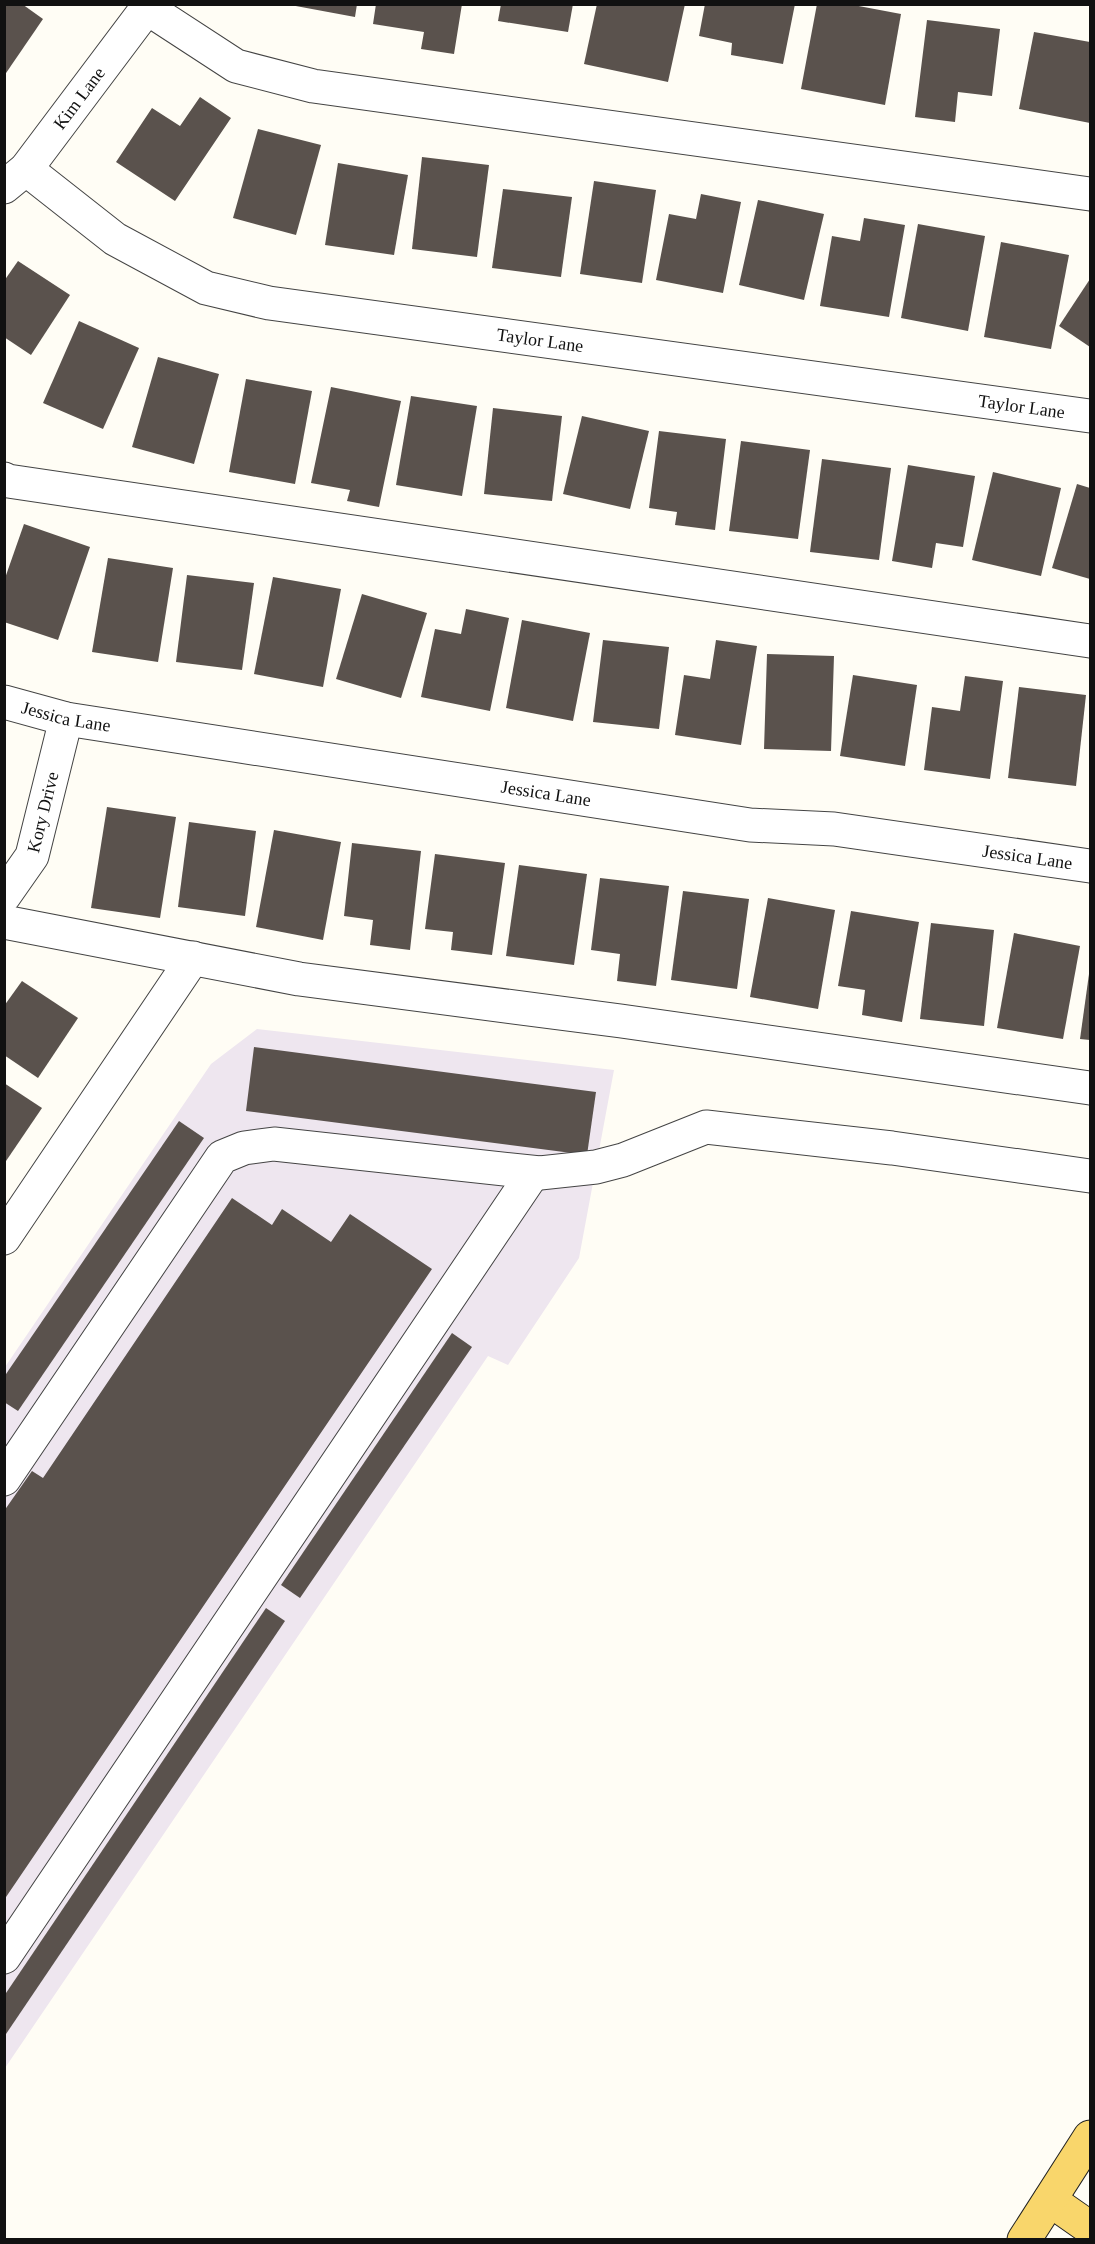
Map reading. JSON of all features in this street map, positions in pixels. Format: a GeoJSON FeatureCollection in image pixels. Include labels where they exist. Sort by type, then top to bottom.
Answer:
{"type":"FeatureCollection","features":[{"type":"Feature","properties":{"kind":"main road"},"geometry":{"type":"LineString","coordinates":[[1024,2240],[1090,2137]]}},
{"type":"Feature","properties":{"kind":"main road"},"geometry":{"type":"LineString","coordinates":[[1050,2200],[1090,2228]]}},
{"type":"Feature","properties":{"kind":"street","name":"Kim Lane"},"geometry":{"type":"LineString","coordinates":[[15,178],[149,6]]}},
{"type":"Feature","properties":{"kind":"street"},"geometry":{"type":"LineString","coordinates":[[149,6],[236,66],[313,86],[1090,194]]}},
{"type":"Feature","properties":{"kind":"street","name":"Taylor Lane"},"geometry":{"type":"LineString","coordinates":[[15,178],[115,239],[206,288],[258,300],[1090,416]]}},
{"type":"Feature","properties":{"kind":"street"},"geometry":{"type":"LineString","coordinates":[[4,478],[8,481],[1090,641]]}},
{"type":"Feature","properties":{"kind":"street","name":"Jessica Lane"},"geometry":{"type":"LineString","coordinates":[[4,702],[66,719],[750,825],[834,829],[1090,866]]}},
{"type":"Feature","properties":{"kind":"street","name":"Kory Drive"},"geometry":{"type":"LineString","coordinates":[[4,896],[32,856],[66,719]]}},
{"type":"Feature","properties":{"kind":"street"},"geometry":{"type":"LineString","coordinates":[[4,922],[299,979],[621,1021],[1090,1088]]}},
{"type":"Feature","properties":{"kind":"street"},"geometry":{"type":"LineString","coordinates":[[4,1238],[193,958]]}},
{"type":"Feature","properties":{"kind":"street"},"geometry":{"type":"LineString","coordinates":[[4,1479],[222,1157],[244,1148],[274,1144],[533,1173],[596,1167],[623,1160],[706,1127],[892,1148],[1090,1176]]}},
{"type":"Feature","properties":{"kind":"street"},"geometry":{"type":"LineString","coordinates":[[4,1957],[533,1173]]}},
{"type":"Feature","properties":{"kind":"shaded area"},"geometry":{"type":"Polygon","coordinates":[[[257,1029],[614,1070],[579,1258],[508,1365],[488,1356],[5,2068],[5,1367],[211,1064],[257,1029]]]}},
{"type":"Feature","properties":{"kind":"building"},"geometry":{"type":"Polygon","coordinates":[[[4,4],[22,4],[43,19],[4,76],[4,4]]]}},
{"type":"Feature","properties":{"kind":"building"},"geometry":{"type":"Polygon","coordinates":[[[285,4],[357,4],[355,17],[285,4]]]}},
{"type":"Feature","properties":{"kind":"building"},"geometry":{"type":"Polygon","coordinates":[[[376,4],[462,4],[454,54],[421,49],[424,32],[373,24],[376,4]]]}},
{"type":"Feature","properties":{"kind":"building"},"geometry":{"type":"Polygon","coordinates":[[[501,4],[573,4],[568,32],[498,21],[501,4]]]}},
{"type":"Feature","properties":{"kind":"building"},"geometry":{"type":"Polygon","coordinates":[[[597,4],[685,4],[668,82],[584,64],[597,4]]]}},
{"type":"Feature","properties":{"kind":"building"},"geometry":{"type":"Polygon","coordinates":[[[705,4],[795,4],[783,64],[731,55],[732,43],[699,36],[705,4]]]}},
{"type":"Feature","properties":{"kind":"building"},"geometry":{"type":"Polygon","coordinates":[[[817,4],[848,4],[901,14],[885,105],[801,89],[817,4]]]}},
{"type":"Feature","properties":{"kind":"building"},"geometry":{"type":"Polygon","coordinates":[[[927,20],[1000,29],[992,96],[958,92],[955,122],[915,117],[927,20]]]}},
{"type":"Feature","properties":{"kind":"building"},"geometry":{"type":"Polygon","coordinates":[[[1034,32],[1090,42],[1090,123],[1019,109],[1034,32]]]}},
{"type":"Feature","properties":{"kind":"building"},"geometry":{"type":"Polygon","coordinates":[[[200,97],[231,118],[175,201],[116,162],[152,108],[180,126],[200,97]]]}},
{"type":"Feature","properties":{"kind":"building"},"geometry":{"type":"Polygon","coordinates":[[[258,129],[321,145],[296,235],[233,218],[258,129]]]}},
{"type":"Feature","properties":{"kind":"building"},"geometry":{"type":"Polygon","coordinates":[[[422,157],[489,165],[477,257],[412,249],[422,157]]]}},
{"type":"Feature","properties":{"kind":"building"},"geometry":{"type":"Polygon","coordinates":[[[338,163],[408,175],[394,255],[325,245],[338,163]]]}},
{"type":"Feature","properties":{"kind":"building"},"geometry":{"type":"Polygon","coordinates":[[[594,181],[656,190],[642,283],[580,274],[594,181]]]}},
{"type":"Feature","properties":{"kind":"building"},"geometry":{"type":"Polygon","coordinates":[[[503,189],[572,197],[561,277],[492,268],[503,189]]]}},
{"type":"Feature","properties":{"kind":"building"},"geometry":{"type":"Polygon","coordinates":[[[701,194],[741,202],[723,293],[656,280],[669,214],[696,219],[701,194]]]}},
{"type":"Feature","properties":{"kind":"building"},"geometry":{"type":"Polygon","coordinates":[[[758,200],[824,214],[804,300],[739,285],[758,200]]]}},
{"type":"Feature","properties":{"kind":"building"},"geometry":{"type":"Polygon","coordinates":[[[864,218],[905,225],[889,317],[820,306],[832,236],[860,241],[864,218]]]}},
{"type":"Feature","properties":{"kind":"building"},"geometry":{"type":"Polygon","coordinates":[[[918,224],[985,236],[968,331],[901,318],[918,224]]]}},
{"type":"Feature","properties":{"kind":"building"},"geometry":{"type":"Polygon","coordinates":[[[1001,242],[1069,255],[1051,349],[984,337],[1001,242]]]}},
{"type":"Feature","properties":{"kind":"building"},"geometry":{"type":"Polygon","coordinates":[[[18,261],[70,295],[31,355],[4,337],[4,281],[18,261]]]}},
{"type":"Feature","properties":{"kind":"building"},"geometry":{"type":"Polygon","coordinates":[[[1090,279],[1090,347],[1059,326],[1090,279]]]}},
{"type":"Feature","properties":{"kind":"building"},"geometry":{"type":"Polygon","coordinates":[[[79,321],[139,348],[103,429],[43,403],[79,321]]]}},
{"type":"Feature","properties":{"kind":"building"},"geometry":{"type":"Polygon","coordinates":[[[158,357],[219,374],[194,464],[132,447],[158,357]]]}},
{"type":"Feature","properties":{"kind":"building"},"geometry":{"type":"Polygon","coordinates":[[[246,379],[312,391],[295,484],[229,472],[246,379]]]}},
{"type":"Feature","properties":{"kind":"building"},"geometry":{"type":"Polygon","coordinates":[[[331,387],[401,401],[379,507],[347,501],[350,490],[311,483],[331,387]]]}},
{"type":"Feature","properties":{"kind":"building"},"geometry":{"type":"Polygon","coordinates":[[[411,396],[477,406],[462,496],[396,485],[411,396]]]}},
{"type":"Feature","properties":{"kind":"building"},"geometry":{"type":"Polygon","coordinates":[[[493,408],[562,416],[552,501],[484,494],[493,408]]]}},
{"type":"Feature","properties":{"kind":"building"},"geometry":{"type":"Polygon","coordinates":[[[582,416],[649,431],[630,509],[563,494],[582,416]]]}},
{"type":"Feature","properties":{"kind":"building"},"geometry":{"type":"Polygon","coordinates":[[[659,431],[726,439],[715,530],[675,525],[677,512],[649,508],[659,431]]]}},
{"type":"Feature","properties":{"kind":"building"},"geometry":{"type":"Polygon","coordinates":[[[741,441],[810,450],[798,539],[729,531],[741,441]]]}},
{"type":"Feature","properties":{"kind":"building"},"geometry":{"type":"Polygon","coordinates":[[[822,459],[891,468],[879,560],[810,552],[822,459]]]}},
{"type":"Feature","properties":{"kind":"building"},"geometry":{"type":"Polygon","coordinates":[[[908,465],[975,476],[963,547],[936,543],[932,568],[892,561],[908,465]]]}},
{"type":"Feature","properties":{"kind":"building"},"geometry":{"type":"Polygon","coordinates":[[[993,472],[1061,488],[1041,576],[972,560],[993,472]]]}},
{"type":"Feature","properties":{"kind":"building"},"geometry":{"type":"Polygon","coordinates":[[[1077,484],[1090,488],[1090,579],[1052,568],[1077,484]]]}},
{"type":"Feature","properties":{"kind":"building"},"geometry":{"type":"Polygon","coordinates":[[[24,524],[90,547],[58,640],[4,622],[4,581],[24,524]]]}},
{"type":"Feature","properties":{"kind":"building"},"geometry":{"type":"Polygon","coordinates":[[[108,558],[173,568],[158,662],[92,652],[108,558]]]}},
{"type":"Feature","properties":{"kind":"building"},"geometry":{"type":"Polygon","coordinates":[[[187,575],[254,583],[242,670],[176,662],[187,575]]]}},
{"type":"Feature","properties":{"kind":"building"},"geometry":{"type":"Polygon","coordinates":[[[273,577],[341,589],[323,687],[254,674],[273,577]]]}},
{"type":"Feature","properties":{"kind":"building"},"geometry":{"type":"Polygon","coordinates":[[[362,594],[427,613],[401,698],[336,679],[362,594]]]}},
{"type":"Feature","properties":{"kind":"building"},"geometry":{"type":"Polygon","coordinates":[[[466,609],[509,618],[490,711],[421,697],[435,629],[461,634],[466,609]]]}},
{"type":"Feature","properties":{"kind":"building"},"geometry":{"type":"Polygon","coordinates":[[[522,620],[590,633],[573,721],[506,708],[522,620]]]}},
{"type":"Feature","properties":{"kind":"building"},"geometry":{"type":"Polygon","coordinates":[[[603,640],[669,647],[659,729],[593,722],[603,640]]]}},
{"type":"Feature","properties":{"kind":"building"},"geometry":{"type":"Polygon","coordinates":[[[716,640],[757,646],[741,745],[675,735],[684,675],[710,679],[716,640]]]}},
{"type":"Feature","properties":{"kind":"building"},"geometry":{"type":"Polygon","coordinates":[[[767,654],[834,656],[831,751],[764,749],[767,654]]]}},
{"type":"Feature","properties":{"kind":"building"},"geometry":{"type":"Polygon","coordinates":[[[853,675],[917,685],[905,766],[840,756],[853,675]]]}},
{"type":"Feature","properties":{"kind":"building"},"geometry":{"type":"Polygon","coordinates":[[[965,676],[1003,681],[990,779],[924,770],[932,707],[960,711],[965,676]]]}},
{"type":"Feature","properties":{"kind":"building"},"geometry":{"type":"Polygon","coordinates":[[[1019,687],[1086,695],[1076,786],[1008,778],[1019,687]]]}},
{"type":"Feature","properties":{"kind":"building"},"geometry":{"type":"Polygon","coordinates":[[[107,807],[176,817],[160,918],[91,908],[107,807]]]}},
{"type":"Feature","properties":{"kind":"building"},"geometry":{"type":"Polygon","coordinates":[[[189,822],[256,831],[245,916],[178,907],[189,822]]]}},
{"type":"Feature","properties":{"kind":"building"},"geometry":{"type":"Polygon","coordinates":[[[274,830],[341,842],[323,940],[256,927],[274,830]]]}},
{"type":"Feature","properties":{"kind":"building"},"geometry":{"type":"Polygon","coordinates":[[[352,843],[421,851],[410,950],[370,945],[373,920],[344,916],[352,843]]]}},
{"type":"Feature","properties":{"kind":"building"},"geometry":{"type":"Polygon","coordinates":[[[435,854],[505,863],[492,955],[451,950],[453,932],[425,929],[435,854]]]}},
{"type":"Feature","properties":{"kind":"building"},"geometry":{"type":"Polygon","coordinates":[[[519,865],[587,874],[574,965],[506,956],[519,865]]]}},
{"type":"Feature","properties":{"kind":"building"},"geometry":{"type":"Polygon","coordinates":[[[600,878],[669,886],[656,986],[617,981],[620,954],[591,950],[600,878]]]}},
{"type":"Feature","properties":{"kind":"building"},"geometry":{"type":"Polygon","coordinates":[[[683,891],[749,899],[737,989],[671,980],[683,891]]]}},
{"type":"Feature","properties":{"kind":"building"},"geometry":{"type":"Polygon","coordinates":[[[768,898],[835,910],[818,1009],[750,997],[768,898]]]}},
{"type":"Feature","properties":{"kind":"building"},"geometry":{"type":"Polygon","coordinates":[[[851,911],[919,922],[902,1022],[862,1015],[865,990],[838,986],[851,911]]]}},
{"type":"Feature","properties":{"kind":"building"},"geometry":{"type":"Polygon","coordinates":[[[931,923],[994,930],[984,1026],[920,1019],[931,923]]]}},
{"type":"Feature","properties":{"kind":"building"},"geometry":{"type":"Polygon","coordinates":[[[1014,933],[1080,946],[1063,1039],[997,1028],[1014,933]]]}},
{"type":"Feature","properties":{"kind":"building"},"geometry":{"type":"Polygon","coordinates":[[[1090,974],[1090,1040],[1080,1039],[1090,974]]]}},
{"type":"Feature","properties":{"kind":"building"},"geometry":{"type":"Polygon","coordinates":[[[22,981],[78,1018],[38,1078],[4,1055],[4,1006],[22,981]]]}},
{"type":"Feature","properties":{"kind":"building"},"geometry":{"type":"Polygon","coordinates":[[[254,1047],[596,1092],[587,1155],[246,1111],[254,1047]]]}},
{"type":"Feature","properties":{"kind":"building"},"geometry":{"type":"Polygon","coordinates":[[[4,1083],[42,1108],[4,1164],[4,1083]]]}},
{"type":"Feature","properties":{"kind":"building"},"geometry":{"type":"Polygon","coordinates":[[[179,1121],[204,1138],[18,1411],[4,1402],[4,1377],[179,1121]]]}},
{"type":"Feature","properties":{"kind":"building"},"geometry":{"type":"Polygon","coordinates":[[[232,1198],[272,1225],[282,1209],[331,1242],[350,1214],[432,1269],[4,1900],[4,1511],[32,1471],[43,1478],[232,1198]]]}},
{"type":"Feature","properties":{"kind":"building"},"geometry":{"type":"Polygon","coordinates":[[[452,1333],[472,1347],[300,1598],[281,1585],[452,1333]]]}},
{"type":"Feature","properties":{"kind":"building"},"geometry":{"type":"Polygon","coordinates":[[[266,1608],[285,1621],[4,2037],[4,1996],[266,1608]]]}}]}
